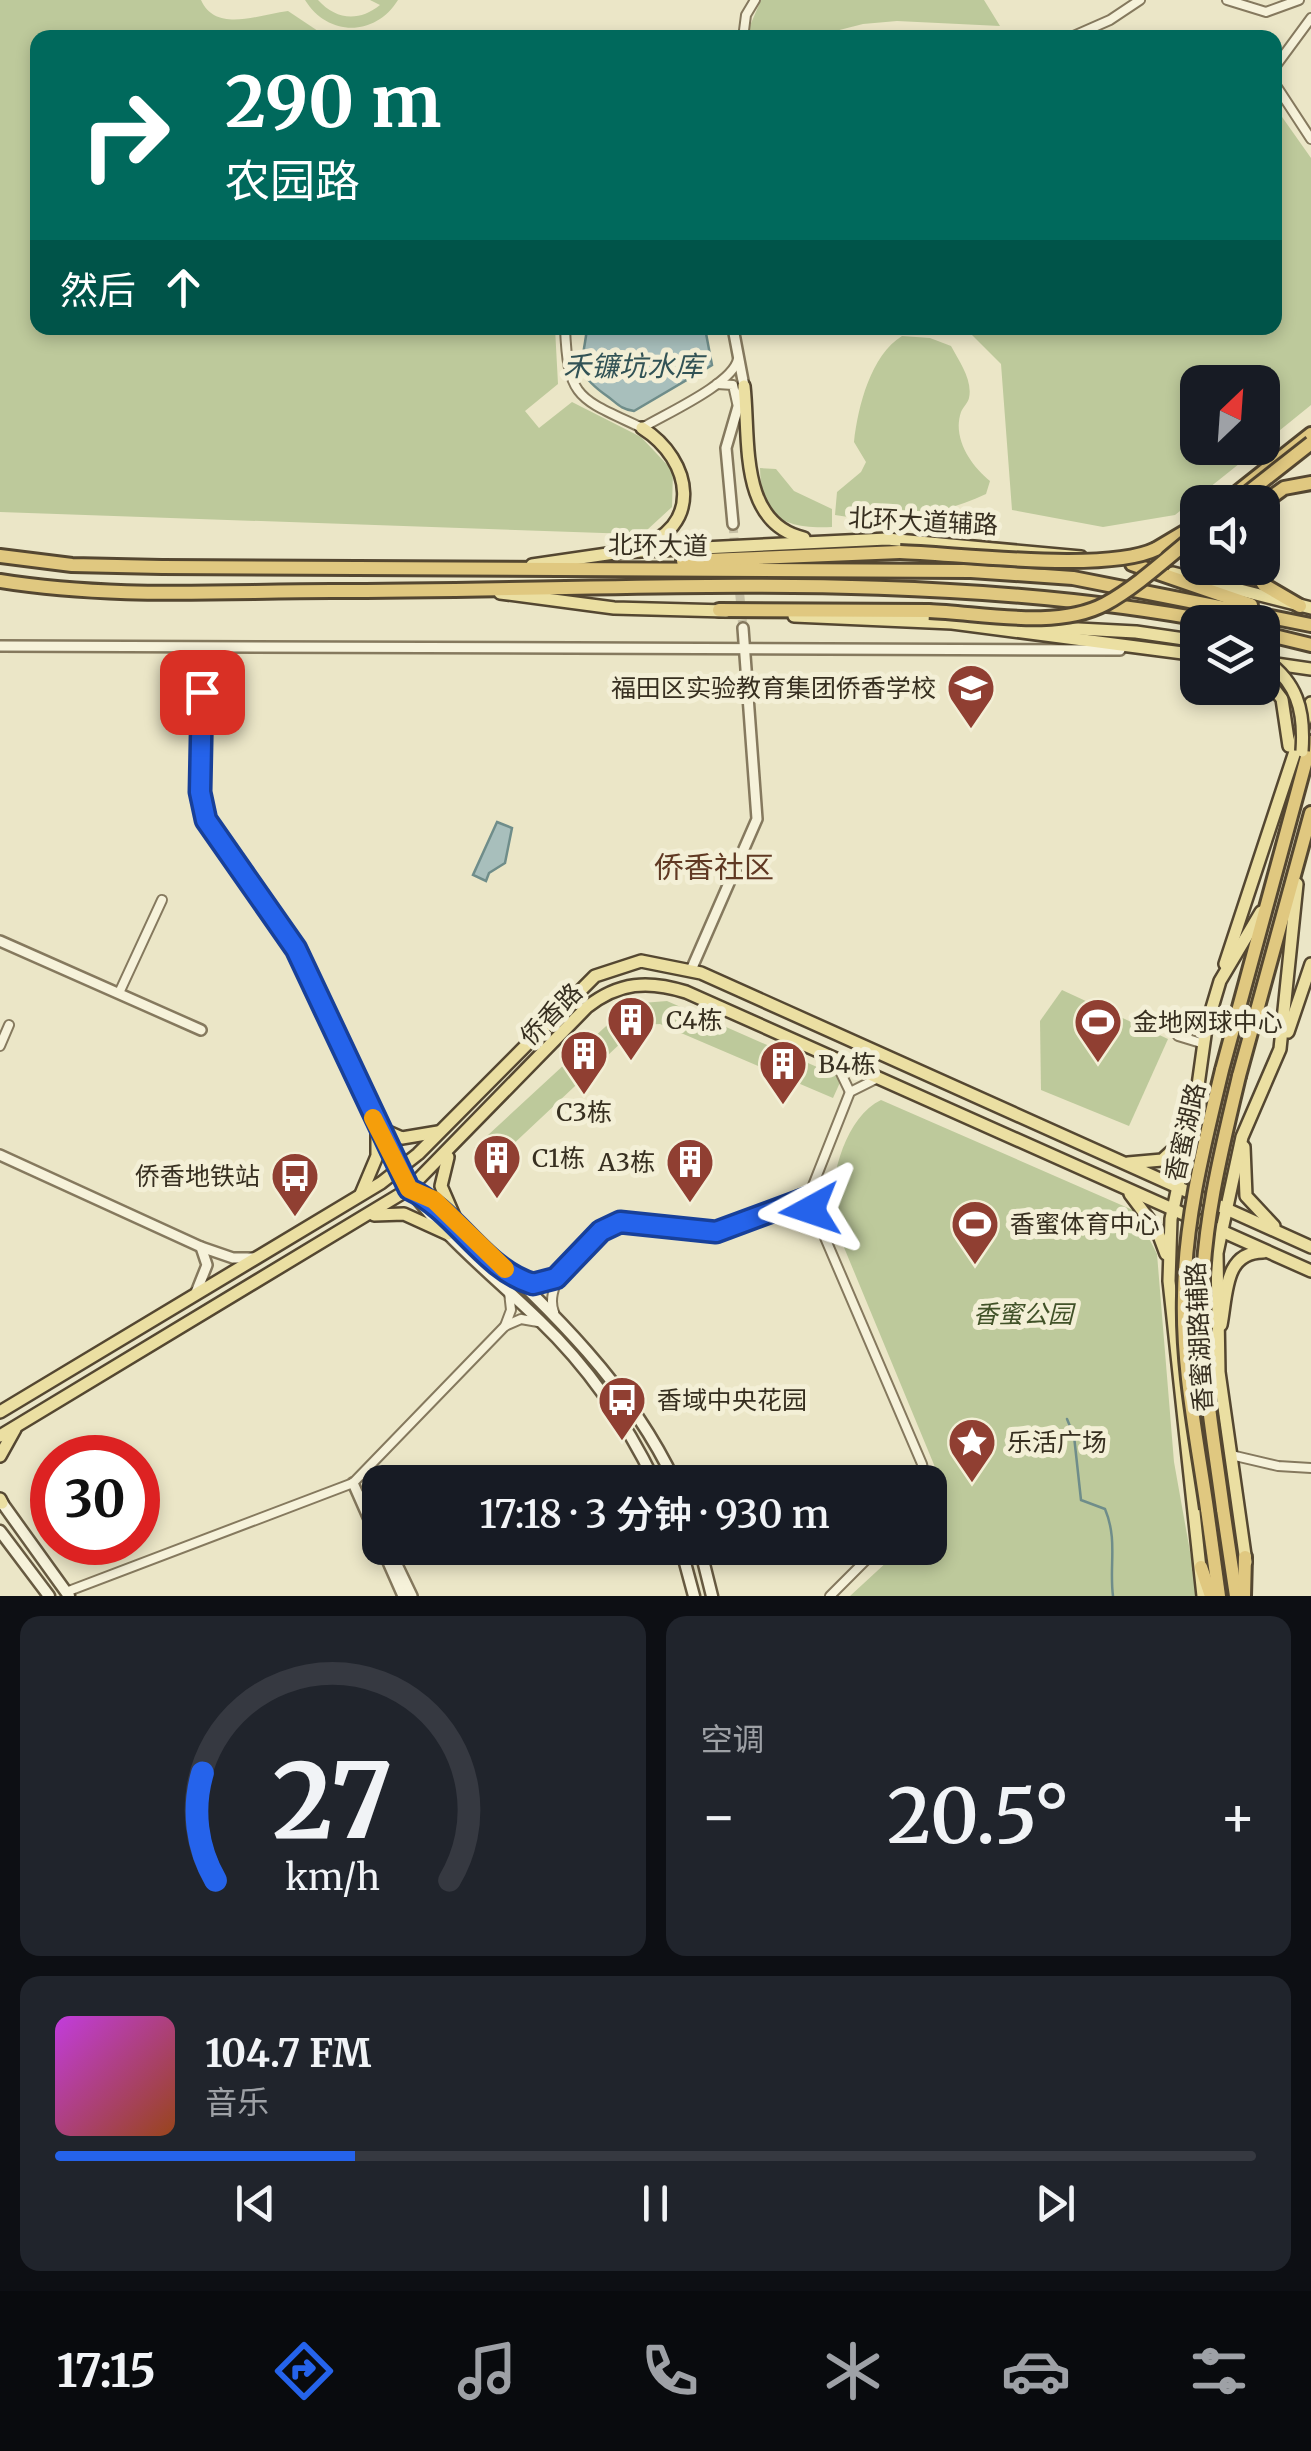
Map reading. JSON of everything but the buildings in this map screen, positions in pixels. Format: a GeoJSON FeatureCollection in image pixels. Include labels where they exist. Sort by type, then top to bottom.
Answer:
{"type":"FeatureCollection","features":[{"type":"Feature","properties":{"kind":"highway"},"geometry":{"type":"LineString","coordinates":[[1280,459],[1311,434]]}},
{"type":"Feature","properties":{"kind":"highway"},"geometry":{"type":"LineString","coordinates":[[1258,485],[1311,445]]}},
{"type":"Feature","properties":{"kind":"highway"},"geometry":{"type":"LineString","coordinates":[[1247,485],[1272,465]]}},
{"type":"Feature","properties":{"kind":"highway"},"geometry":{"type":"LineString","coordinates":[[1280,491],[1311,482]]}},
{"type":"Feature","properties":{"kind":"highway"},"geometry":{"type":"LineString","coordinates":[[618,566],[900,552],[1113,560],[1156,549],[1180,535]]}},
{"type":"Feature","properties":{"kind":"highway"},"geometry":{"type":"LineString","coordinates":[[719,610],[1047,616],[1088,610],[1120,594],[1180,547]]}},
{"type":"Feature","properties":{"kind":"highway","name":"北环大道"},"geometry":{"type":"LineString","coordinates":[[0,556],[134,567],[884,568],[1040,576],[1311,625]]}},
{"type":"Feature","properties":{"kind":"highway"},"geometry":{"type":"LineString","coordinates":[[1132,564],[1286,618]]}},
{"type":"Feature","properties":{"kind":"highway","name":"北环大道"},"geometry":{"type":"LineString","coordinates":[[0,580],[72,590],[140,592],[848,588],[984,592],[1125,606],[1180,616]]}},
{"type":"Feature","properties":{"kind":"highway"},"geometry":{"type":"LineString","coordinates":[[1264,585],[1306,607]]}},
{"type":"Feature","properties":{"kind":"highway"},"geometry":{"type":"LineString","coordinates":[[1280,637],[1311,645]]}},
{"type":"Feature","properties":{"kind":"highway","name":"香蜜湖路"},"geometry":{"type":"LineString","coordinates":[[1220,1596],[1187,1370],[1184,1298],[1193,1195],[1307,749]]}},
{"type":"Feature","properties":{"kind":"highway","name":"香蜜湖路"},"geometry":{"type":"LineString","coordinates":[[1236,1596],[1204,1361],[1202,1286],[1209,1206],[1239,1076],[1311,812]]}},
{"type":"Feature","properties":{"kind":"highway"},"geometry":{"type":"LineString","coordinates":[[1245,1557],[1248,1596]]}},
{"type":"Feature","properties":{"kind":"highway"},"geometry":{"type":"LineString","coordinates":[[1201,1567],[1211,1596]]}},
{"type":"Feature","properties":{"kind":"main road"},"geometry":{"type":"LineString","coordinates":[[744,386],[758,504],[785,532],[818,540]]}},
{"type":"Feature","properties":{"kind":"main road"},"geometry":{"type":"LineString","coordinates":[[621,552],[648,544],[668,529],[684,494],[683,476],[675,456],[642,428]]}},
{"type":"Feature","properties":{"kind":"main road"},"geometry":{"type":"LineString","coordinates":[[1280,459],[1311,445]]}},
{"type":"Feature","properties":{"kind":"main road","name":"北环大道辅路"},"geometry":{"type":"LineString","coordinates":[[528,566],[621,552],[818,540],[926,540],[1132,564],[1306,607]]}},
{"type":"Feature","properties":{"kind":"main road"},"geometry":{"type":"LineString","coordinates":[[486,591],[614,608],[1043,627],[1180,639]]}},
{"type":"Feature","properties":{"kind":"main road"},"geometry":{"type":"LineString","coordinates":[[952,623],[1180,654]]}},
{"type":"Feature","properties":{"kind":"main road"},"geometry":{"type":"LineString","coordinates":[[1280,663],[1311,669]]}},
{"type":"Feature","properties":{"kind":"main road"},"geometry":{"type":"LineString","coordinates":[[1280,673],[1300,701],[1307,749]]}},
{"type":"Feature","properties":{"kind":"main road"},"geometry":{"type":"LineString","coordinates":[[1280,696],[1290,730],[1289,760]]}},
{"type":"Feature","properties":{"kind":"main road"},"geometry":{"type":"LineString","coordinates":[[1220,981],[1289,760],[1311,703]]}},
{"type":"Feature","properties":{"kind":"main road","name":"香蜜湖路辅路"},"geometry":{"type":"LineString","coordinates":[[1245,1557],[1217,1344],[1216,1273],[1224,1210],[1244,1131],[1280,1049],[1302,846]]}},
{"type":"Feature","properties":{"kind":"main road","name":"香蜜湖路辅路"},"geometry":{"type":"LineString","coordinates":[[1203,1596],[1169,1278],[1171,1210],[1189,1131],[1202,1043],[1220,981],[1269,894]]}},
{"type":"Feature","properties":{"kind":"main road","name":"侨香路"},"geometry":{"type":"LineString","coordinates":[[2,1410],[398,1171],[595,976],[618,965],[641,961],[691,970],[1311,1247]]}},
{"type":"Feature","properties":{"kind":"main road"},"geometry":{"type":"LineString","coordinates":[[1280,1049],[1311,964]]}},
{"type":"Feature","properties":{"kind":"main road","name":"侨香路"},"geometry":{"type":"LineString","coordinates":[[0,1436],[409,1189],[588,1006],[620,987],[660,984],[686,992],[1311,1271]]}},
{"type":"Feature","properties":{"kind":"main road"},"geometry":{"type":"LineString","coordinates":[[850,1065],[859,1046]]}},
{"type":"Feature","properties":{"kind":"main road"},"geometry":{"type":"LineString","coordinates":[[877,1077],[882,1057]]}},
{"type":"Feature","properties":{"kind":"main road"},"geometry":{"type":"LineString","coordinates":[[356,1199],[375,1166],[377,1127],[392,1136],[410,1139],[442,1130]]}},
{"type":"Feature","properties":{"kind":"main road"},"geometry":{"type":"LineString","coordinates":[[1189,1131],[1196,1147],[1209,1156],[1224,1158],[1238,1153]]}},
{"type":"Feature","properties":{"kind":"main road"},"geometry":{"type":"LineString","coordinates":[[1111,1160],[1136,1165],[1162,1160],[1178,1150],[1189,1131]]}},
{"type":"Feature","properties":{"kind":"main road"},"geometry":{"type":"LineString","coordinates":[[1244,1131],[1243,1186],[1247,1200],[1284,1236]]}},
{"type":"Feature","properties":{"kind":"main road"},"geometry":{"type":"LineString","coordinates":[[452,1148],[442,1186],[457,1222]]}},
{"type":"Feature","properties":{"kind":"main road"},"geometry":{"type":"LineString","coordinates":[[398,1171],[448,1234],[543,1323],[620,1418],[646,1465]]}},
{"type":"Feature","properties":{"kind":"main road"},"geometry":{"type":"LineString","coordinates":[[1123,1188],[1143,1208],[1160,1235],[1169,1278]]}},
{"type":"Feature","properties":{"kind":"main road"},"geometry":{"type":"LineString","coordinates":[[409,1189],[434,1200],[556,1316],[630,1403],[665,1465]]}},
{"type":"Feature","properties":{"kind":"main road"},"geometry":{"type":"LineString","coordinates":[[361,1220],[404,1214],[448,1234]]}},
{"type":"Feature","properties":{"kind":"main road"},"geometry":{"type":"LineString","coordinates":[[1217,1344],[1236,1261],[1248,1253],[1272,1254]]}},
{"type":"Feature","properties":{"kind":"main road"},"geometry":{"type":"LineString","coordinates":[[1169,1278],[1186,1261],[1206,1263],[1216,1273]]}},
{"type":"Feature","properties":{"kind":"main road"},"geometry":{"type":"LineString","coordinates":[[0,1456],[19,1424]]}},
{"type":"Feature","properties":{"kind":"main road"},"geometry":{"type":"LineString","coordinates":[[1,1500],[68,1594]]}},
{"type":"Feature","properties":{"kind":"main road"},"geometry":{"type":"LineString","coordinates":[[0,1531],[49,1596]]}},
{"type":"Feature","properties":{"kind":"main road"},"geometry":{"type":"LineString","coordinates":[[686,1565],[694,1596]]}},
{"type":"Feature","properties":{"kind":"main road"},"geometry":{"type":"LineString","coordinates":[[704,1565],[712,1596]]}},
{"type":"Feature","properties":{"kind":"street"},"geometry":{"type":"LineString","coordinates":[[746,30],[755,0]]}},
{"type":"Feature","properties":{"kind":"street"},"geometry":{"type":"LineString","coordinates":[[1088,30],[1140,0]]}},
{"type":"Feature","properties":{"kind":"street"},"geometry":{"type":"LineString","coordinates":[[1227,0],[1266,12],[1300,0]]}},
{"type":"Feature","properties":{"kind":"street"},"geometry":{"type":"LineString","coordinates":[[1282,57],[1311,18]]}},
{"type":"Feature","properties":{"kind":"street"},"geometry":{"type":"LineString","coordinates":[[1282,95],[1311,139]]}},
{"type":"Feature","properties":{"kind":"street"},"geometry":{"type":"LineString","coordinates":[[565,335],[566,369],[576,392],[642,428],[717,384],[732,372],[738,359]]}},
{"type":"Feature","properties":{"kind":"street"},"geometry":{"type":"LineString","coordinates":[[733,524],[726,448],[744,386],[734,335]]}},
{"type":"Feature","properties":{"kind":"street"},"geometry":{"type":"LineString","coordinates":[[717,384],[733,385],[737,407]]}},
{"type":"Feature","properties":{"kind":"street"},"geometry":{"type":"LineString","coordinates":[[691,970],[757,819],[743,628]]}},
{"type":"Feature","properties":{"kind":"street"},"geometry":{"type":"LineString","coordinates":[[4,645],[744,645],[1138,650]]}},
{"type":"Feature","properties":{"kind":"street"},"geometry":{"type":"LineString","coordinates":[[203,648],[200,792],[206,820],[296,949],[398,1171]]}},
{"type":"Feature","properties":{"kind":"street"},"geometry":{"type":"LineString","coordinates":[[119,994],[162,900]]}},
{"type":"Feature","properties":{"kind":"street"},"geometry":{"type":"LineString","coordinates":[[0,941],[200,1030]]}},
{"type":"Feature","properties":{"kind":"street"},"geometry":{"type":"LineString","coordinates":[[0,1046],[10,1025]]}},
{"type":"Feature","properties":{"kind":"street"},"geometry":{"type":"LineString","coordinates":[[1178,1036],[1202,1043]]}},
{"type":"Feature","properties":{"kind":"street"},"geometry":{"type":"LineString","coordinates":[[829,1056],[844,1071],[850,1092]]}},
{"type":"Feature","properties":{"kind":"street"},"geometry":{"type":"LineString","coordinates":[[877,1077],[850,1092],[808,1198],[922,1465]]}},
{"type":"Feature","properties":{"kind":"street"},"geometry":{"type":"LineString","coordinates":[[0,1155],[200,1246],[233,1258],[260,1257]]}},
{"type":"Feature","properties":{"kind":"street"},"geometry":{"type":"LineString","coordinates":[[556,1316],[550,1299],[556,1278],[601,1231],[620,1222],[716,1232],[808,1198]]}},
{"type":"Feature","properties":{"kind":"street"},"geometry":{"type":"LineString","coordinates":[[194,1296],[208,1266],[200,1246]]}},
{"type":"Feature","properties":{"kind":"street"},"geometry":{"type":"LineString","coordinates":[[512,1275],[533,1284],[556,1278]]}},
{"type":"Feature","properties":{"kind":"street"},"geometry":{"type":"LineString","coordinates":[[505,1326],[511,1310],[508,1291]]}},
{"type":"Feature","properties":{"kind":"street"},"geometry":{"type":"LineString","coordinates":[[68,1594],[353,1483],[505,1326],[520,1319],[543,1323]]}},
{"type":"Feature","properties":{"kind":"street"},"geometry":{"type":"LineString","coordinates":[[1231,1456],[1311,1468]]}},
{"type":"Feature","properties":{"kind":"street"},"geometry":{"type":"LineString","coordinates":[[353,1483],[362,1498]]}},
{"type":"Feature","properties":{"kind":"street"},"geometry":{"type":"LineString","coordinates":[[353,1483],[402,1596]]}},
{"type":"Feature","properties":{"kind":"street"},"geometry":{"type":"LineString","coordinates":[[397,1565],[412,1596]]}},
{"type":"Feature","properties":{"kind":"street"},"geometry":{"type":"LineString","coordinates":[[830,1596],[861,1565]]}},
{"type":"Feature","properties":{"kind":"green space"},"geometry":{"type":"Polygon","coordinates":[[[0,0],[201,0],[208,10],[227,19],[288,11],[316,30],[30,30],[30,335],[555,335],[558,384],[525,411],[539,428],[572,402],[641,437],[673,471],[672,507],[647,530],[632,534],[0,512],[0,0]]]}},
{"type":"Feature","properties":{"kind":"green space"},"geometry":{"type":"Polygon","coordinates":[[[305,0],[318,0],[332,12],[356,16],[380,5],[370,0],[398,0],[377,21],[352,28],[326,21],[305,0]]]}},
{"type":"Feature","properties":{"kind":"green space"},"geometry":{"type":"Polygon","coordinates":[[[761,0],[984,0],[1000,26],[897,21],[839,30],[749,28],[761,0]]]}},
{"type":"Feature","properties":{"kind":"green space"},"geometry":{"type":"Polygon","coordinates":[[[1282,117],[1311,158],[1311,405],[1280,430],[1280,365],[1180,365],[1180,465],[1238,465],[1213,485],[1180,485],[1180,511],[1175,515],[1103,527],[1012,510],[1001,364],[972,335],[1282,335],[1282,117]]]}},
{"type":"Feature","properties":{"kind":"green space"},"geometry":{"type":"Polygon","coordinates":[[[902,336],[930,338],[951,346],[961,364],[970,391],[961,412],[959,432],[970,459],[990,481],[986,494],[950,508],[912,516],[835,515],[837,492],[861,472],[866,462],[854,442],[868,383],[882,356],[902,336]]]}},
{"type":"Feature","properties":{"kind":"green space"},"geometry":{"type":"Polygon","coordinates":[[[760,468],[776,469],[794,491],[832,509],[832,527],[801,526],[779,517],[765,499],[760,468]]]}},
{"type":"Feature","properties":{"kind":"green space","name":"金地网球中心"},"geometry":{"type":"Polygon","coordinates":[[[1062,990],[1168,1039],[1129,1126],[1041,1090],[1040,1021],[1062,990]]]}},
{"type":"Feature","properties":{"kind":"green space"},"geometry":{"type":"Polygon","coordinates":[[[667,1001],[842,1078],[833,1098],[660,1024],[640,1025],[493,1163],[474,1148],[630,1004],[667,1001]]]}},
{"type":"Feature","properties":{"kind":"green space","name":"香蜜公园"},"geometry":{"type":"Polygon","coordinates":[[[881,1100],[1135,1211],[1157,1254],[1174,1462],[1198,1596],[850,1596],[884,1565],[947,1565],[947,1465],[934,1465],[831,1216],[833,1184],[842,1150],[868,1108],[881,1100]]]}},
{"type":"Feature","properties":{"kind":"water","name":"禾镰坑水库"},"geometry":{"type":"Polygon","coordinates":[[[586,335],[706,335],[712,365],[634,411],[596,387],[584,374],[586,335]]]}},
{"type":"Feature","properties":{"kind":"water"},"geometry":{"type":"Polygon","coordinates":[[[497,822],[512,828],[505,863],[489,873],[486,881],[473,875],[497,822]]]}},
{"type":"Feature","properties":{"kind":"waterway"},"geometry":{"type":"LineString","coordinates":[[1067,1419],[1074,1436],[1081,1500],[1105,1509],[1109,1520],[1113,1596]]}},
{"type":"Feature","properties":{"kind":"tunnel"},"geometry":{"type":"LineString","coordinates":[[733,524],[735,551]]}},
{"type":"Feature","properties":{"kind":"tunnel"},"geometry":{"type":"LineString","coordinates":[[737,566],[743,628]]}},
{"type":"Feature","properties":{"kind":"slow traffic"},"geometry":{"type":"LineString","coordinates":[[373,1118],[409,1189],[434,1200],[505,1269]]}},
{"type":"Feature","properties":{"kind":"place","name":"福田区实验教育集团侨香学校"},"geometry":{"type":"Point","coordinates":[971,730]}},
{"type":"Feature","properties":{"kind":"place","name":"C4栋"},"geometry":{"type":"Point","coordinates":[631,1062]}},
{"type":"Feature","properties":{"kind":"place","name":"金地网球中心"},"geometry":{"type":"Point","coordinates":[1098,1064]}},
{"type":"Feature","properties":{"kind":"place","name":"C3栋"},"geometry":{"type":"Point","coordinates":[584,1096]}},
{"type":"Feature","properties":{"kind":"place","name":"B4栋"},"geometry":{"type":"Point","coordinates":[783,1106]}},
{"type":"Feature","properties":{"kind":"place","name":"C1栋"},"geometry":{"type":"Point","coordinates":[497,1200]}},
{"type":"Feature","properties":{"kind":"place","name":"A3栋"},"geometry":{"type":"Point","coordinates":[690,1204]}},
{"type":"Feature","properties":{"kind":"place","name":"侨香地铁站"},"geometry":{"type":"Point","coordinates":[295,1218]}},
{"type":"Feature","properties":{"kind":"place","name":"香蜜体育中心"},"geometry":{"type":"Point","coordinates":[975,1266]}},
{"type":"Feature","properties":{"kind":"place","name":"香域中央花园"},"geometry":{"type":"Point","coordinates":[622,1442]}},
{"type":"Feature","properties":{"kind":"place","name":"乐活广场"},"geometry":{"type":"Point","coordinates":[972,1484]}},
{"type":"Feature","properties":{"kind":"district","name":"侨香社区"},"geometry":{"type":"Point","coordinates":[714,867]}},
{"type":"Feature","properties":{"kind":"route"},"geometry":{"type":"LineString","coordinates":[[202,692],[200,792],[206,820],[220,846],[296,949],[409,1189],[434,1200],[512,1275],[533,1284],[556,1278],[601,1231],[620,1222],[716,1232],[808,1198],[810,1210]]}}]}
